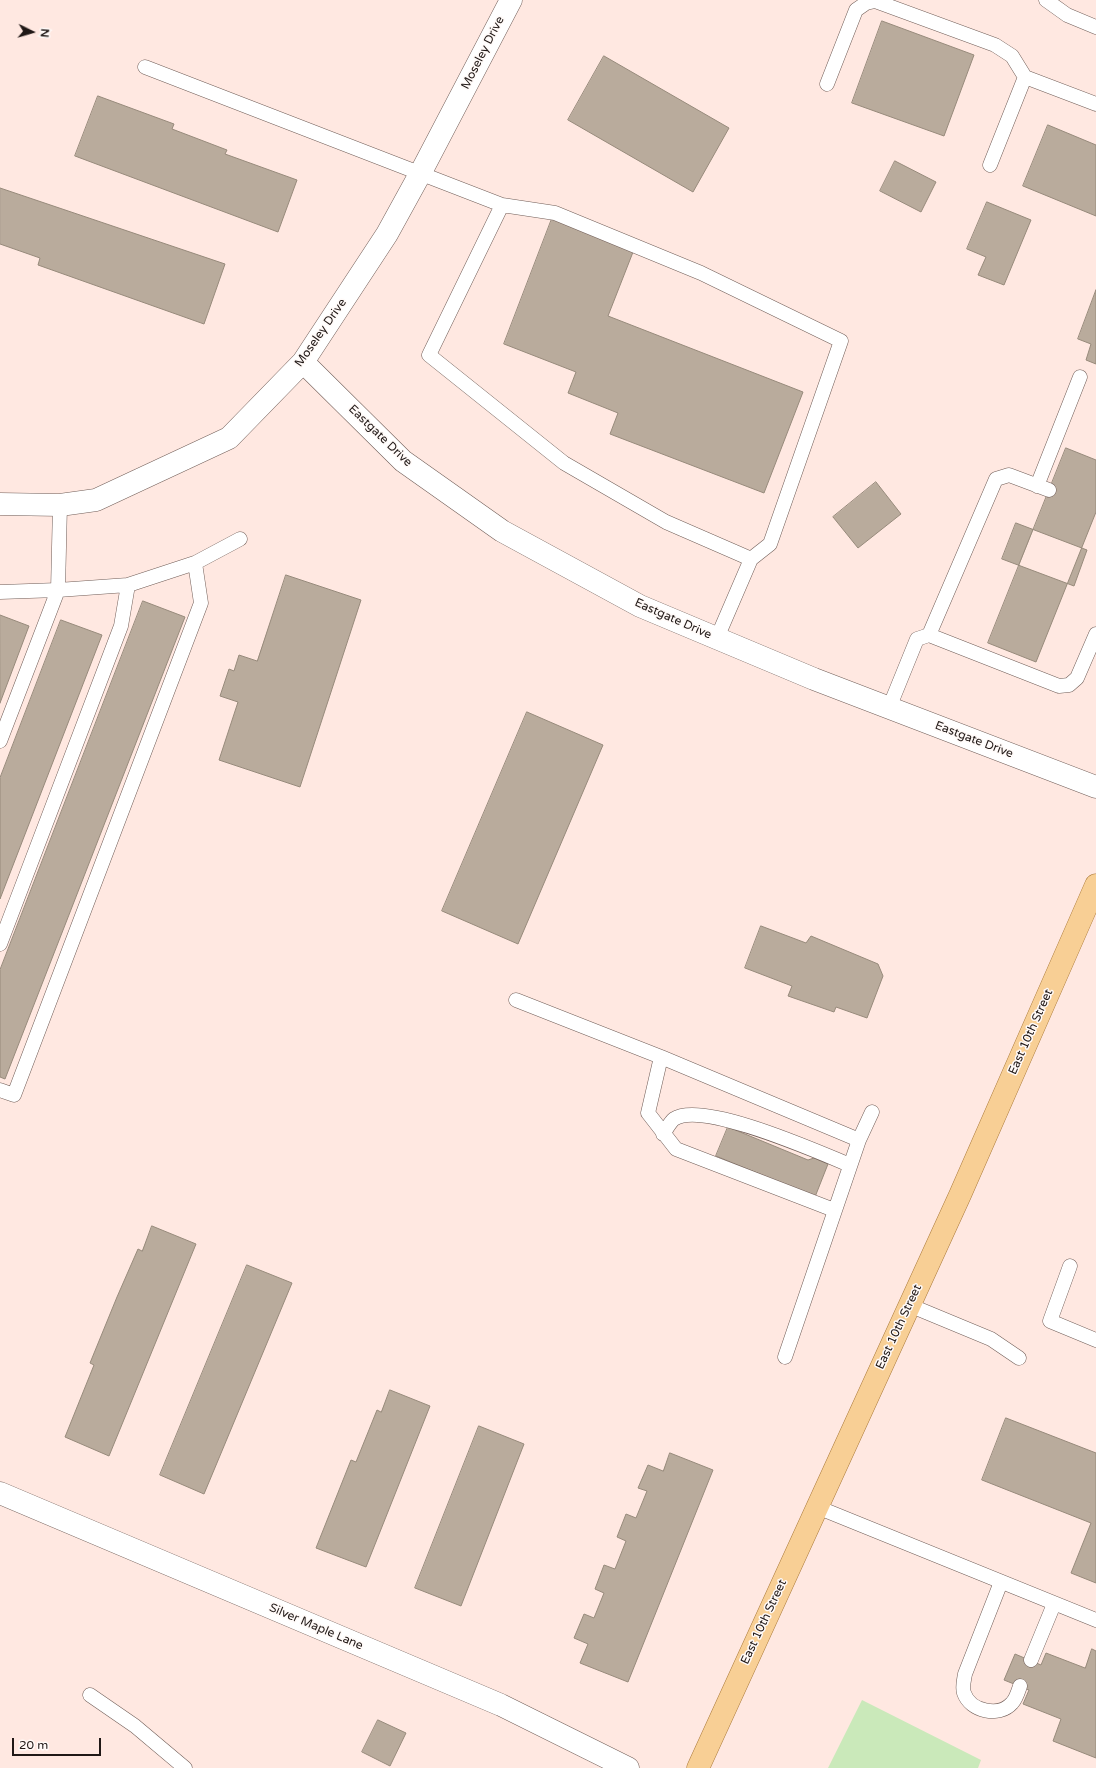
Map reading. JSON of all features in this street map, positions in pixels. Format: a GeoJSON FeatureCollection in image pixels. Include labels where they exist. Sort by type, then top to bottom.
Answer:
{"type":"FeatureCollection","features":[{"type":"Feature","properties":{"kind":"main road","name":"East 10th Street"},"geometry":{"type":"LineString","coordinates":[[698,1768],[960,1195],[1096,885]]}},
{"type":"Feature","properties":{"kind":"street","name":"Moseley Drive"},"geometry":{"type":"LineString","coordinates":[[0,504],[60,505],[96,500],[229,438],[304,362],[387,234],[511,0]]}},
{"type":"Feature","properties":{"kind":"street","name":"Eastgate Drive"},"geometry":{"type":"LineString","coordinates":[[304,362],[403,461],[502,531],[640,606],[814,679],[1096,787]]}},
{"type":"Feature","properties":{"kind":"street","name":"Silver Maple Lane"},"geometry":{"type":"LineString","coordinates":[[0,1493],[501,1705],[628,1768]]}},
{"type":"Feature","properties":{"kind":"lane"},"geometry":{"type":"LineString","coordinates":[[827,84],[856,10],[866,3],[875,0],[995,45],[1012,56],[1025,77],[1096,104]]}},
{"type":"Feature","properties":{"kind":"lane"},"geometry":{"type":"LineString","coordinates":[[1046,0],[1067,15],[1096,27]]}},
{"type":"Feature","properties":{"kind":"lane"},"geometry":{"type":"LineString","coordinates":[[145,67],[502,205],[555,213],[701,273],[841,341],[770,544],[750,559],[717,638]]}},
{"type":"Feature","properties":{"kind":"lane"},"geometry":{"type":"LineString","coordinates":[[990,165],[1025,77]]}},
{"type":"Feature","properties":{"kind":"lane"},"geometry":{"type":"LineString","coordinates":[[502,205],[429,355],[564,463],[666,522],[750,559]]}},
{"type":"Feature","properties":{"kind":"lane"},"geometry":{"type":"LineString","coordinates":[[929,635],[996,479],[1009,475],[1043,488],[1080,377]]}},
{"type":"Feature","properties":{"kind":"lane"},"geometry":{"type":"LineString","coordinates":[[0,741],[58,590],[60,505]]}},
{"type":"Feature","properties":{"kind":"lane"},"geometry":{"type":"LineString","coordinates":[[0,592],[128,585],[195,563],[240,539]]}},
{"type":"Feature","properties":{"kind":"lane"},"geometry":{"type":"LineString","coordinates":[[0,1090],[14,1095],[201,602],[195,563]]}},
{"type":"Feature","properties":{"kind":"lane"},"geometry":{"type":"LineString","coordinates":[[0,944],[121,626],[128,585]]}},
{"type":"Feature","properties":{"kind":"lane"},"geometry":{"type":"LineString","coordinates":[[889,708],[916,639],[929,635],[1060,686],[1068,685],[1077,678],[1092,653],[1096,634]]}},
{"type":"Feature","properties":{"kind":"lane"},"geometry":{"type":"LineString","coordinates":[[516,1000],[661,1057],[859,1140]]}},
{"type":"Feature","properties":{"kind":"lane"},"geometry":{"type":"LineString","coordinates":[[661,1057],[648,1113],[676,1149],[834,1210]]}},
{"type":"Feature","properties":{"kind":"lane"},"geometry":{"type":"LineString","coordinates":[[785,1357],[834,1210],[859,1140],[872,1112]]}},
{"type":"Feature","properties":{"kind":"lane"},"geometry":{"type":"LineString","coordinates":[[663,1134],[674,1119],[688,1114],[718,1118],[758,1128],[850,1165]]}},
{"type":"Feature","properties":{"kind":"lane"},"geometry":{"type":"LineString","coordinates":[[1070,1266],[1050,1321],[1096,1340]]}},
{"type":"Feature","properties":{"kind":"lane"},"geometry":{"type":"LineString","coordinates":[[909,1306],[991,1339],[1019,1358]]}},
{"type":"Feature","properties":{"kind":"lane"},"geometry":{"type":"LineString","coordinates":[[817,1507],[1096,1620]]}},
{"type":"Feature","properties":{"kind":"lane"},"geometry":{"type":"LineString","coordinates":[[1002,1582],[965,1674],[963,1684],[964,1694],[972,1704],[994,1712],[1003,1710],[1011,1704],[1020,1686]]}},
{"type":"Feature","properties":{"kind":"lane"},"geometry":{"type":"LineString","coordinates":[[1031,1660],[1054,1604]]}},
{"type":"Feature","properties":{"kind":"lane"},"geometry":{"type":"LineString","coordinates":[[90,1695],[135,1726],[185,1768]]}},
{"type":"Feature","properties":{"kind":"green space"},"geometry":{"type":"Polygon","coordinates":[[[862,1700],[981,1760],[978,1768],[828,1768],[862,1700]]]}},
{"type":"Feature","properties":{"kind":"building"},"geometry":{"type":"Polygon","coordinates":[[[882,21],[974,55],[944,136],[852,103],[882,21]]]}},
{"type":"Feature","properties":{"kind":"building"},"geometry":{"type":"Polygon","coordinates":[[[604,56],[729,128],[693,192],[568,120],[604,56]]]}},
{"type":"Feature","properties":{"kind":"building"},"geometry":{"type":"Polygon","coordinates":[[[98,96],[174,124],[172,129],[227,150],[225,154],[297,180],[278,232],[75,156],[98,96]]]}},
{"type":"Feature","properties":{"kind":"building"},"geometry":{"type":"Polygon","coordinates":[[[1048,125],[1096,145],[1096,216],[1023,186],[1048,125]]]}},
{"type":"Feature","properties":{"kind":"building"},"geometry":{"type":"Polygon","coordinates":[[[895,161],[936,182],[921,212],[880,191],[895,161]]]}},
{"type":"Feature","properties":{"kind":"building"},"geometry":{"type":"Polygon","coordinates":[[[0,188],[225,264],[204,324],[38,265],[40,258],[0,244],[0,188]]]}},
{"type":"Feature","properties":{"kind":"building"},"geometry":{"type":"Polygon","coordinates":[[[987,202],[1031,220],[1004,285],[978,275],[986,257],[967,249],[987,202]]]}},
{"type":"Feature","properties":{"kind":"building"},"geometry":{"type":"Polygon","coordinates":[[[553,216],[635,247],[608,316],[803,392],[764,493],[610,434],[618,413],[568,393],[576,372],[504,344],[553,216]]]}},
{"type":"Feature","properties":{"kind":"building"},"geometry":{"type":"Polygon","coordinates":[[[1096,290],[1096,364],[1086,360],[1091,344],[1078,339],[1096,290]]]}},
{"type":"Feature","properties":{"kind":"building"},"geometry":{"type":"Polygon","coordinates":[[[1066,448],[1096,460],[1096,512],[1036,662],[988,643],[1066,448]]]}},
{"type":"Feature","properties":{"kind":"building"},"geometry":{"type":"Polygon","coordinates":[[[876,482],[901,514],[858,548],[833,517],[876,482]]]}},
{"type":"Feature","properties":{"kind":"building"},"geometry":{"type":"Polygon","coordinates":[[[1016,523],[1087,550],[1074,586],[1002,559],[1016,523]]]}},
{"type":"Feature","properties":{"kind":"building"},"geometry":{"type":"Polygon","coordinates":[[[286,575],[361,600],[300,787],[219,760],[238,702],[220,696],[229,669],[234,671],[239,655],[257,661],[286,575]]]}},
{"type":"Feature","properties":{"kind":"building"},"geometry":{"type":"Polygon","coordinates":[[[143,601],[185,617],[5,1079],[0,1077],[0,970],[143,601]]]}},
{"type":"Feature","properties":{"kind":"building"},"geometry":{"type":"Polygon","coordinates":[[[0,615],[29,626],[0,703],[0,615]]]}},
{"type":"Feature","properties":{"kind":"building"},"geometry":{"type":"Polygon","coordinates":[[[61,620],[102,635],[0,899],[0,778],[61,620]]]}},
{"type":"Feature","properties":{"kind":"building"},"geometry":{"type":"Polygon","coordinates":[[[527,712],[603,745],[518,944],[442,911],[527,712]]]}},
{"type":"Feature","properties":{"kind":"building"},"geometry":{"type":"Polygon","coordinates":[[[761,926],[806,943],[811,936],[878,964],[883,976],[867,1018],[836,1007],[834,1012],[788,996],[792,986],[745,968],[761,926]]]}},
{"type":"Feature","properties":{"kind":"building"},"geometry":{"type":"Polygon","coordinates":[[[728,1127],[808,1160],[814,1158],[828,1164],[815,1197],[716,1156],[728,1127]]]}},
{"type":"Feature","properties":{"kind":"building"},"geometry":{"type":"Polygon","coordinates":[[[152,1226],[196,1244],[109,1456],[65,1437],[94,1365],[90,1363],[117,1297],[138,1249],[142,1251],[152,1226]]]}},
{"type":"Feature","properties":{"kind":"building"},"geometry":{"type":"Polygon","coordinates":[[[247,1265],[292,1283],[204,1494],[160,1475],[247,1265]]]}},
{"type":"Feature","properties":{"kind":"building"},"geometry":{"type":"Polygon","coordinates":[[[390,1390],[430,1406],[366,1567],[316,1548],[351,1460],[356,1462],[377,1410],[381,1412],[390,1390]]]}},
{"type":"Feature","properties":{"kind":"building"},"geometry":{"type":"Polygon","coordinates":[[[1006,1418],[1096,1453],[1096,1583],[1071,1573],[1091,1523],[982,1480],[1006,1418]]]}},
{"type":"Feature","properties":{"kind":"building"},"geometry":{"type":"Polygon","coordinates":[[[479,1426],[524,1444],[461,1606],[415,1588],[479,1426]]]}},
{"type":"Feature","properties":{"kind":"building"},"geometry":{"type":"Polygon","coordinates":[[[670,1453],[713,1470],[628,1682],[580,1663],[588,1644],[574,1638],[584,1614],[594,1618],[604,1593],[595,1589],[604,1565],[615,1569],[626,1541],[617,1537],[626,1514],[636,1518],[647,1491],[638,1488],[648,1465],[663,1471],[670,1453]]]}},
{"type":"Feature","properties":{"kind":"building"},"geometry":{"type":"Polygon","coordinates":[[[1092,1649],[1096,1651],[1096,1758],[1053,1741],[1061,1719],[1023,1704],[1029,1690],[1004,1680],[1015,1654],[1041,1665],[1046,1653],[1085,1668],[1092,1649]]]}},
{"type":"Feature","properties":{"kind":"building"},"geometry":{"type":"Polygon","coordinates":[[[378,1720],[406,1733],[390,1766],[362,1752],[378,1720]]]}}]}
